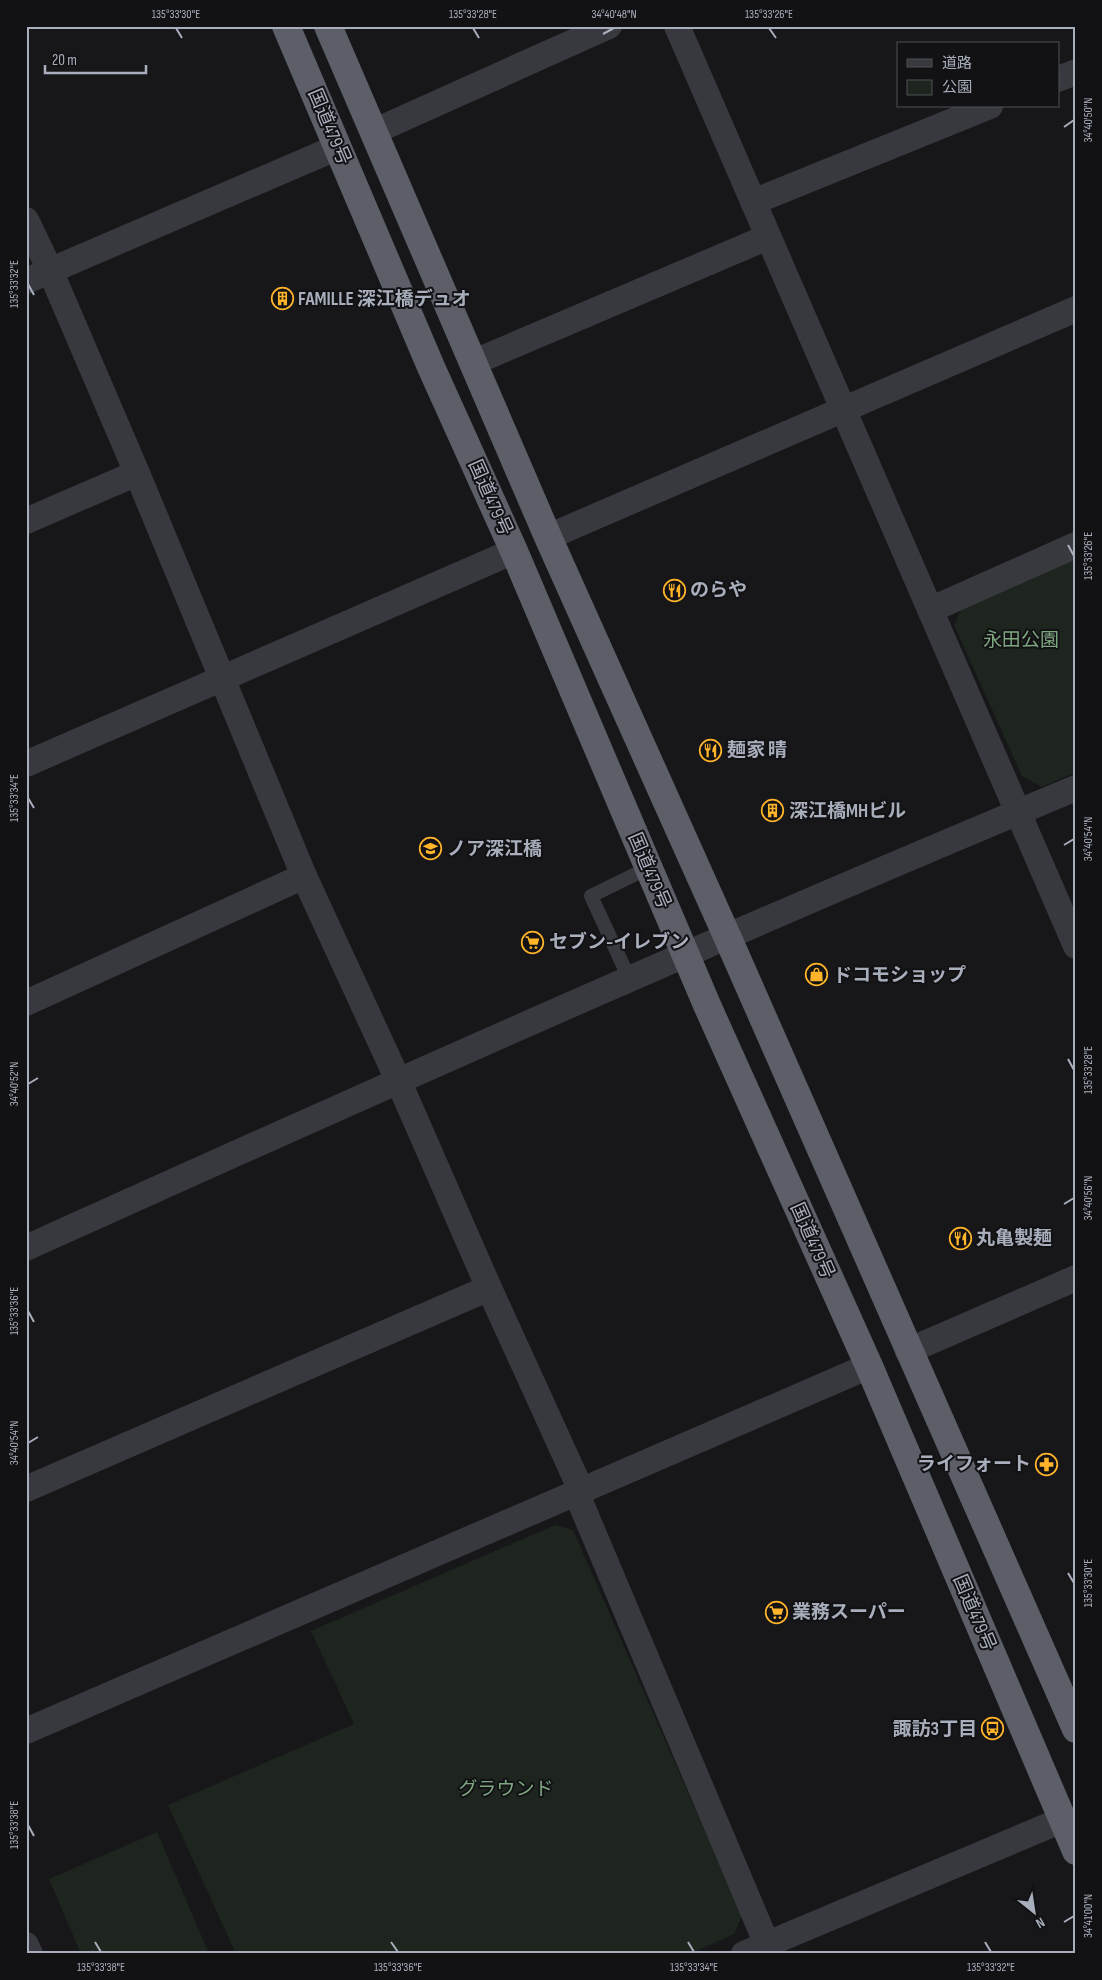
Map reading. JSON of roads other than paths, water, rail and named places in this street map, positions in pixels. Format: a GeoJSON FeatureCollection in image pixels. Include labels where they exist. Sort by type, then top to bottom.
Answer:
{"type":"FeatureCollection","features":[{"type":"Feature","properties":{"kind":"highway","name":"国道479号"},"geometry":{"type":"LineString","coordinates":[[286,26],[431,367],[514,551],[648,868],[869,1366],[1076,1851]]}},
{"type":"Feature","properties":{"kind":"highway","name":"国道479号"},"geometry":{"type":"LineString","coordinates":[[328,26],[548,537],[727,936],[1076,1730]]}},
{"type":"Feature","properties":{"kind":"street"},"geometry":{"type":"LineString","coordinates":[[373,132],[609,26]]}},
{"type":"Feature","properties":{"kind":"street"},"geometry":{"type":"LineString","coordinates":[[677,26],[1076,946]]}},
{"type":"Feature","properties":{"kind":"street"},"geometry":{"type":"LineString","coordinates":[[1060,78],[1076,72]]}},
{"type":"Feature","properties":{"kind":"street"},"geometry":{"type":"LineString","coordinates":[[753,202],[985,108]]}},
{"type":"Feature","properties":{"kind":"street"},"geometry":{"type":"LineString","coordinates":[[26,281],[338,147]]}},
{"type":"Feature","properties":{"kind":"street"},"geometry":{"type":"LineString","coordinates":[[26,220],[50,270],[137,473],[304,876],[398,1080],[578,1491],[761,1951],[1062,1820]]}},
{"type":"Feature","properties":{"kind":"street"},"geometry":{"type":"LineString","coordinates":[[472,363],[768,237]]}},
{"type":"Feature","properties":{"kind":"street"},"geometry":{"type":"LineString","coordinates":[[548,537],[1076,309]]}},
{"type":"Feature","properties":{"kind":"street"},"geometry":{"type":"LineString","coordinates":[[26,521],[137,473]]}},
{"type":"Feature","properties":{"kind":"street"},"geometry":{"type":"LineString","coordinates":[[930,610],[1076,544]]}},
{"type":"Feature","properties":{"kind":"street"},"geometry":{"type":"LineString","coordinates":[[26,764],[514,551]]}},
{"type":"Feature","properties":{"kind":"street"},"geometry":{"type":"LineString","coordinates":[[26,1248],[685,953],[1076,788]]}},
{"type":"Feature","properties":{"kind":"street"},"geometry":{"type":"LineString","coordinates":[[26,1002],[304,876]]}},
{"type":"Feature","properties":{"kind":"street"},"geometry":{"type":"LineString","coordinates":[[908,1351],[1076,1278]]}},
{"type":"Feature","properties":{"kind":"street"},"geometry":{"type":"LineString","coordinates":[[26,1489],[488,1288]]}},
{"type":"Feature","properties":{"kind":"street"},"geometry":{"type":"LineString","coordinates":[[26,1731],[869,1366]]}},
{"type":"Feature","properties":{"kind":"street"},"geometry":{"type":"LineString","coordinates":[[26,1945],[30,1954]]}},
{"type":"Feature","properties":{"kind":"lane"},"geometry":{"type":"LineString","coordinates":[[628,978],[591,896],[648,868]]}},
{"type":"Feature","properties":{"kind":"place","name":"FAMILLE 深江橋デュオ"},"geometry":{"type":"Point","coordinates":[282,299]}},
{"type":"Feature","properties":{"kind":"place","name":"のらや"},"geometry":{"type":"Point","coordinates":[674,590]}},
{"type":"Feature","properties":{"kind":"place","name":"麺家 晴"},"geometry":{"type":"Point","coordinates":[711,750]}},
{"type":"Feature","properties":{"kind":"place","name":"深江橋MHビル"},"geometry":{"type":"Point","coordinates":[773,811]}},
{"type":"Feature","properties":{"kind":"place","name":"ノア深江橋"},"geometry":{"type":"Point","coordinates":[431,849]}},
{"type":"Feature","properties":{"kind":"place","name":"セブン-イレブン"},"geometry":{"type":"Point","coordinates":[533,942]}},
{"type":"Feature","properties":{"kind":"place","name":"ドコモショップ"},"geometry":{"type":"Point","coordinates":[817,975]}},
{"type":"Feature","properties":{"kind":"place","name":"丸亀製麺"},"geometry":{"type":"Point","coordinates":[960,1238]}},
{"type":"Feature","properties":{"kind":"place","name":"ライフォート"},"geometry":{"type":"Point","coordinates":[1047,1464]}},
{"type":"Feature","properties":{"kind":"place","name":"業務スーパー"},"geometry":{"type":"Point","coordinates":[776,1612]}},
{"type":"Feature","properties":{"kind":"place","name":"諏訪3丁目"},"geometry":{"type":"Point","coordinates":[993,1729]}},
{"type":"Feature","properties":{"kind":"park label","name":"永田公園"},"geometry":{"type":"Point","coordinates":[1021,640]}},
{"type":"Feature","properties":{"kind":"park label","name":"グラウンド"},"geometry":{"type":"Point","coordinates":[506,1789]}}]}
